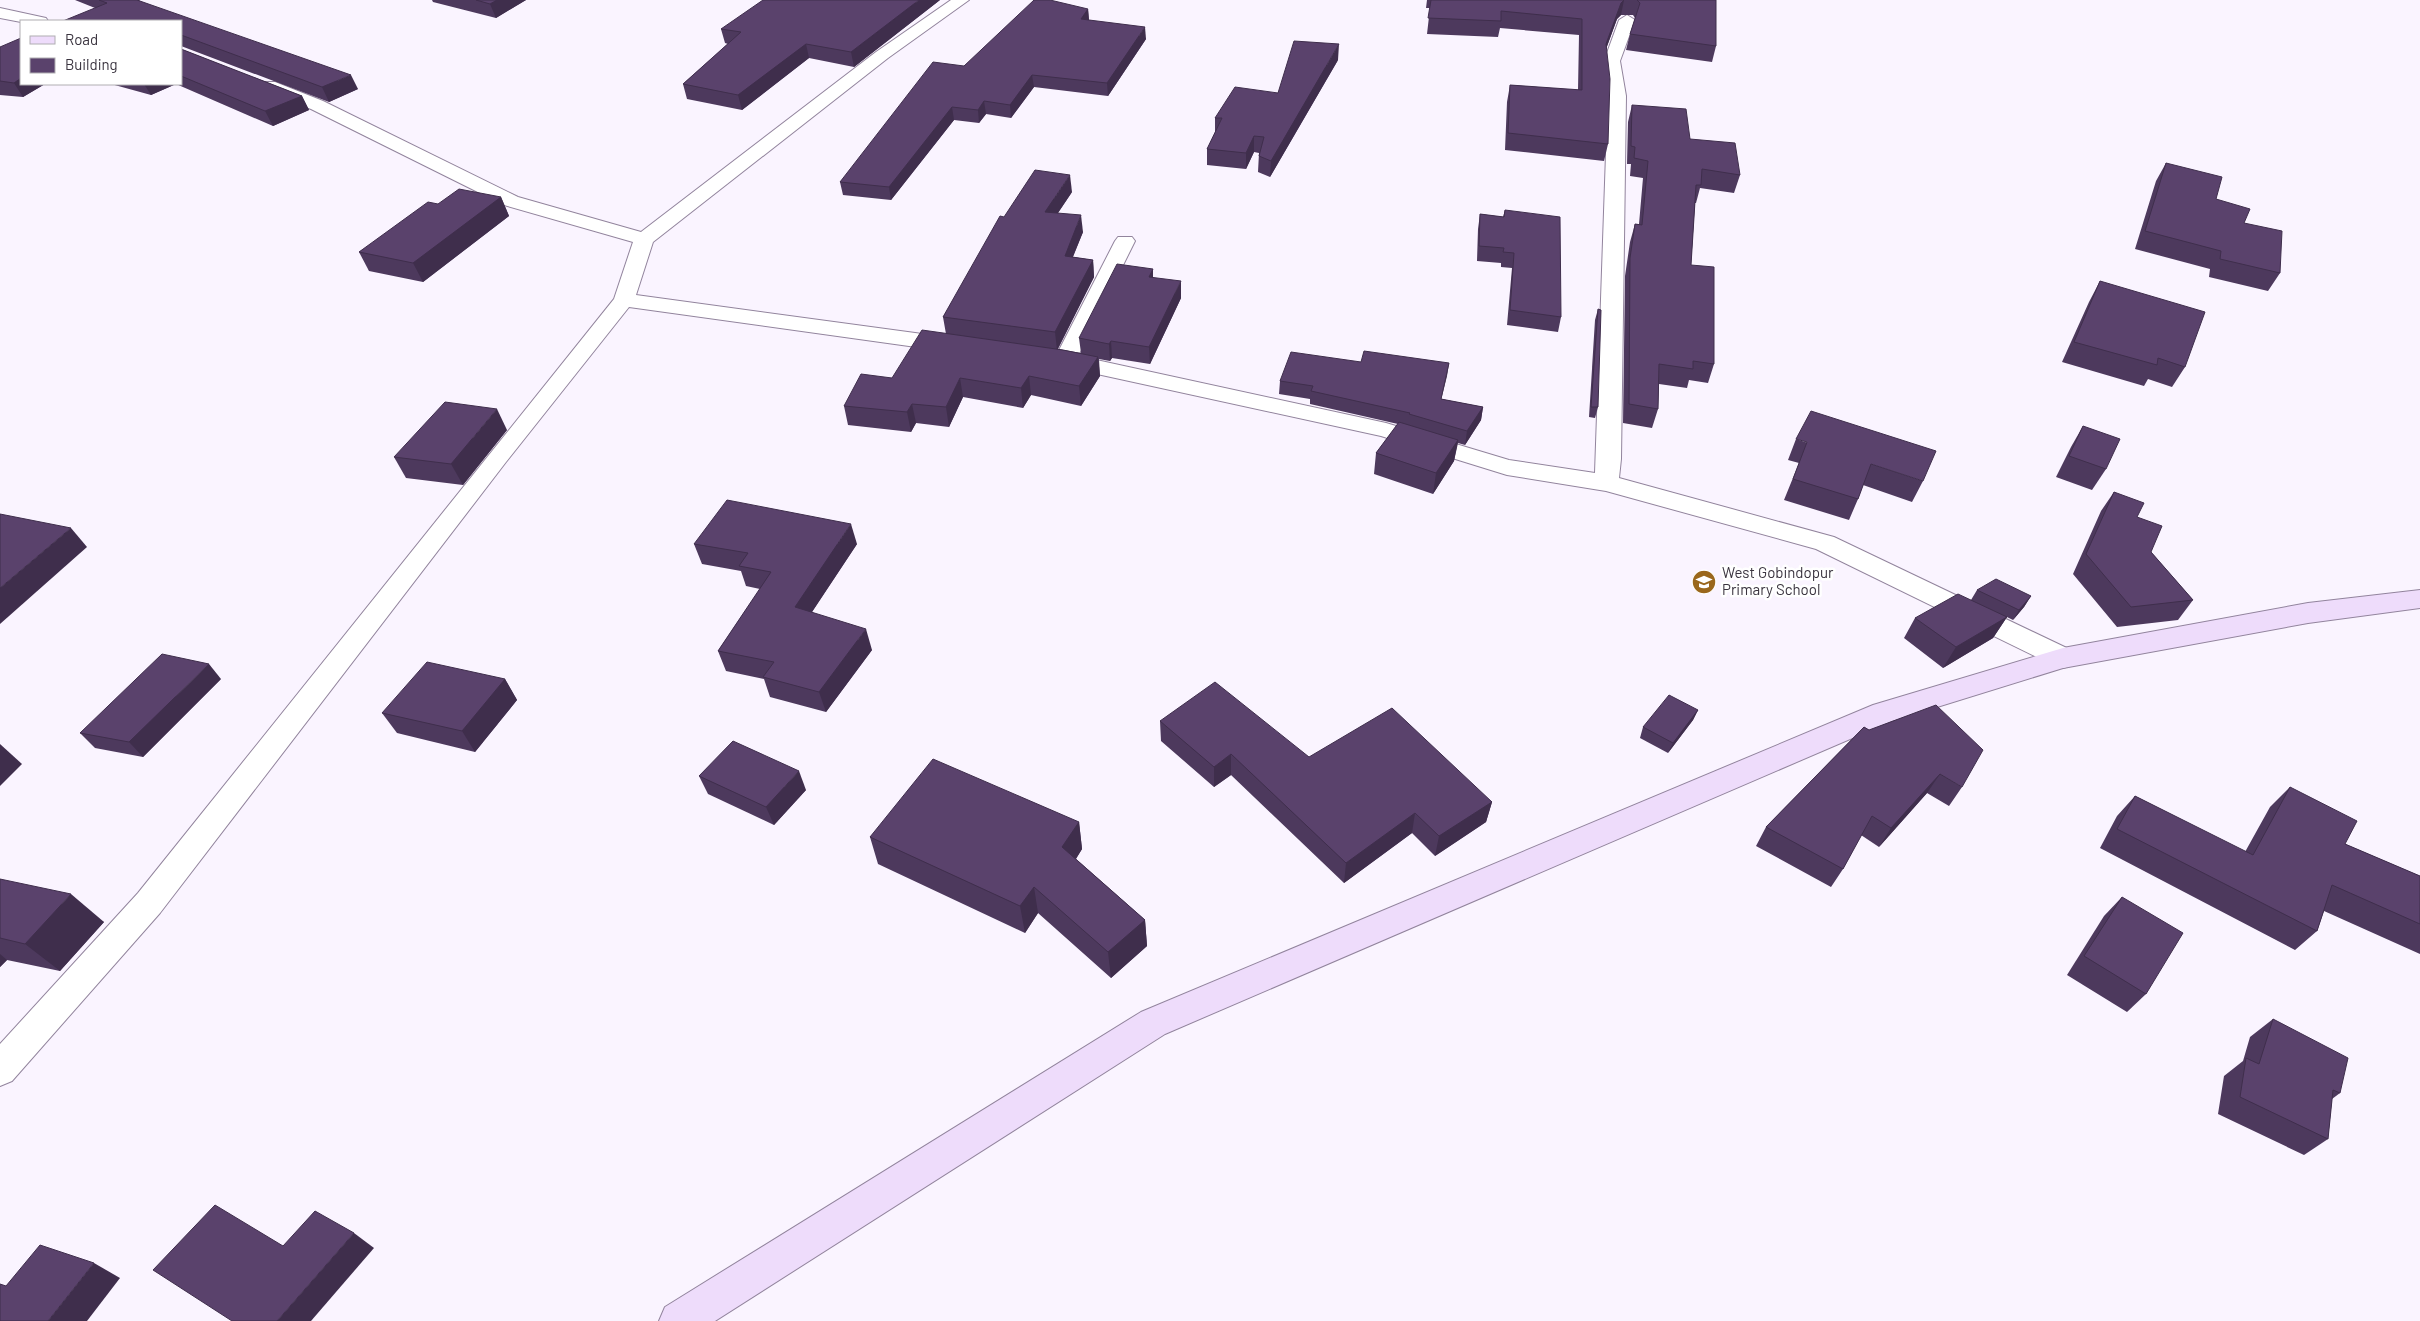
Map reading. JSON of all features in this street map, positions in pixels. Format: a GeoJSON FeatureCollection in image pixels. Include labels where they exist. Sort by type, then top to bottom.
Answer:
{"type":"FeatureCollection","features":[{"type":"Feature","properties":{"kind":"main road"},"geometry":{"type":"LineString","coordinates":[[679,1321],[1152,1023],[1883,713],[2063,658],[2308,614],[2420,599]]}},
{"type":"Feature","properties":{"kind":"street"},"geometry":{"type":"LineString","coordinates":[[0,1069],[150,903],[492,465],[624,300],[644,239],[882,55],[961,0]]}},
{"type":"Feature","properties":{"kind":"street"},"geometry":{"type":"LineString","coordinates":[[0,13],[35,20]]}},
{"type":"Feature","properties":{"kind":"street"},"geometry":{"type":"LineString","coordinates":[[1606,482],[1609,459],[1617,106],[1612,61],[1628,20]]}},
{"type":"Feature","properties":{"kind":"street"},"geometry":{"type":"LineString","coordinates":[[254,80],[316,105],[511,201],[644,239]]}},
{"type":"Feature","properties":{"kind":"street"},"geometry":{"type":"LineString","coordinates":[[1125,241],[1055,359],[1386,430],[1507,467],[1606,482],[1825,543],[2063,658]]}},
{"type":"Feature","properties":{"kind":"street"},"geometry":{"type":"LineString","coordinates":[[624,300],[976,348]]}},
{"type":"Feature","properties":{"kind":"building"},"geometry":{"type":"Polygon","coordinates":[[[99,0],[137,0],[351,75],[322,87],[182,35],[182,20],[65,20],[107,3],[99,0]]]}},
{"type":"Feature","properties":{"kind":"building"},"geometry":{"type":"Polygon","coordinates":[[[476,0],[497,0],[490,4],[476,0]]]}},
{"type":"Feature","properties":{"kind":"building"},"geometry":{"type":"Polygon","coordinates":[[[763,0],[919,0],[851,52],[806,44],[738,95],[683,84],[741,32],[721,29],[763,0]]]}},
{"type":"Feature","properties":{"kind":"building"},"geometry":{"type":"Polygon","coordinates":[[[1034,0],[1050,0],[1088,9],[1081,19],[1145,27],[1107,83],[1032,75],[1010,105],[984,101],[978,110],[952,107],[889,187],[840,182],[933,62],[964,66],[1034,0]]]}},
{"type":"Feature","properties":{"kind":"building"},"geometry":{"type":"Polygon","coordinates":[[[1431,0],[1624,0],[1621,3],[1606,44],[1610,79],[1608,144],[1508,133],[1510,85],[1582,90],[1582,19],[1501,11],[1501,21],[1428,18],[1431,0]]]}},
{"type":"Feature","properties":{"kind":"building"},"geometry":{"type":"Polygon","coordinates":[[[1637,0],[1716,0],[1716,46],[1630,34],[1640,3],[1637,0]]]}},
{"type":"Feature","properties":{"kind":"building"},"geometry":{"type":"Polygon","coordinates":[[[20,38],[20,79],[14,83],[0,81],[0,47],[20,38]]]}},
{"type":"Feature","properties":{"kind":"building"},"geometry":{"type":"Polygon","coordinates":[[[1294,41],[1339,44],[1271,161],[1259,156],[1264,137],[1254,136],[1246,153],[1207,149],[1222,118],[1215,118],[1235,87],[1278,93],[1294,41]]]}},
{"type":"Feature","properties":{"kind":"building"},"geometry":{"type":"Polygon","coordinates":[[[182,49],[302,96],[265,111],[182,76],[182,49]]]}},
{"type":"Feature","properties":{"kind":"building"},"geometry":{"type":"Polygon","coordinates":[[[1632,105],[1686,109],[1690,139],[1735,143],[1740,175],[1702,169],[1701,185],[1696,185],[1691,265],[1714,267],[1714,364],[1693,361],[1693,369],[1659,364],[1658,409],[1629,404],[1630,258],[1635,224],[1642,225],[1648,161],[1634,158],[1635,147],[1631,146],[1632,105]]]}},
{"type":"Feature","properties":{"kind":"building"},"geometry":{"type":"Polygon","coordinates":[[[2166,163],[2222,177],[2216,199],[2250,209],[2244,223],[2282,231],[2280,273],[2220,259],[2221,251],[2145,231],[2166,163]]]}},
{"type":"Feature","properties":{"kind":"building"},"geometry":{"type":"Polygon","coordinates":[[[1035,170],[1070,175],[1045,212],[1081,215],[1065,256],[1093,260],[1055,332],[943,317],[1000,216],[1004,217],[1035,170]]]}},
{"type":"Feature","properties":{"kind":"building"},"geometry":{"type":"Polygon","coordinates":[[[459,189],[501,197],[413,263],[359,252],[428,202],[438,204],[459,189]]]}},
{"type":"Feature","properties":{"kind":"building"},"geometry":{"type":"Polygon","coordinates":[[[1505,210],[1560,217],[1561,317],[1510,310],[1514,253],[1503,252],[1504,248],[1479,246],[1480,214],[1504,217],[1505,210]]]}},
{"type":"Feature","properties":{"kind":"building"},"geometry":{"type":"Polygon","coordinates":[[[1117,264],[1153,269],[1149,277],[1181,281],[1149,347],[1111,341],[1109,344],[1079,338],[1117,264]]]}},
{"type":"Feature","properties":{"kind":"building"},"geometry":{"type":"Polygon","coordinates":[[[2100,281],[2205,312],[2185,367],[2158,358],[2157,365],[2074,342],[2100,281]]]}},
{"type":"Feature","properties":{"kind":"building"},"geometry":{"type":"Polygon","coordinates":[[[1598,309],[1601,310],[1598,407],[1591,407],[1598,309]]]}},
{"type":"Feature","properties":{"kind":"building"},"geometry":{"type":"Polygon","coordinates":[[[922,330],[1063,350],[1098,357],[1079,386],[1029,376],[1021,388],[960,378],[946,407],[912,404],[907,412],[844,406],[861,374],[892,378],[922,330]]]}},
{"type":"Feature","properties":{"kind":"building"},"geometry":{"type":"Polygon","coordinates":[[[1364,351],[1449,363],[1441,399],[1483,407],[1467,431],[1410,413],[1311,391],[1313,386],[1280,381],[1291,352],[1361,362],[1364,351]]]}},
{"type":"Feature","properties":{"kind":"building"},"geometry":{"type":"Polygon","coordinates":[[[445,402],[497,409],[451,464],[394,457],[445,402]]]}},
{"type":"Feature","properties":{"kind":"building"},"geometry":{"type":"Polygon","coordinates":[[[1811,411],[1936,451],[1923,481],[1871,464],[1858,499],[1793,479],[1807,442],[1796,439],[1811,411]]]}},
{"type":"Feature","properties":{"kind":"building"},"geometry":{"type":"Polygon","coordinates":[[[1399,422],[1458,440],[1436,473],[1376,453],[1399,422]]]}},
{"type":"Feature","properties":{"kind":"building"},"geometry":{"type":"Polygon","coordinates":[[[2083,426],[2120,439],[2106,469],[2069,456],[2083,426]]]}},
{"type":"Feature","properties":{"kind":"building"},"geometry":{"type":"Polygon","coordinates":[[[2114,492],[2144,503],[2137,517],[2162,526],[2151,552],[2193,600],[2131,607],[2086,554],[2114,492]]]}},
{"type":"Feature","properties":{"kind":"building"},"geometry":{"type":"Polygon","coordinates":[[[727,500],[851,524],[795,607],[866,629],[819,692],[763,677],[774,662],[718,651],[771,572],[739,566],[748,553],[694,544],[727,500]]]}},
{"type":"Feature","properties":{"kind":"building"},"geometry":{"type":"Polygon","coordinates":[[[0,514],[71,528],[0,588],[0,514]]]}},
{"type":"Feature","properties":{"kind":"building"},"geometry":{"type":"Polygon","coordinates":[[[1996,579],[2031,596],[2019,610],[1977,590],[1996,579]]]}},
{"type":"Feature","properties":{"kind":"building"},"geometry":{"type":"Polygon","coordinates":[[[1958,594],[2007,617],[1956,647],[1915,618],[1958,594]]]}},
{"type":"Feature","properties":{"kind":"building"},"geometry":{"type":"Polygon","coordinates":[[[162,654],[209,664],[129,742],[80,733],[162,654]]]}},
{"type":"Feature","properties":{"kind":"building"},"geometry":{"type":"Polygon","coordinates":[[[427,662],[505,679],[462,731],[382,713],[427,662]]]}},
{"type":"Feature","properties":{"kind":"building"},"geometry":{"type":"Polygon","coordinates":[[[1215,682],[1309,757],[1392,708],[1492,802],[1439,836],[1415,813],[1346,863],[1231,754],[1214,767],[1160,721],[1215,682]]]}},
{"type":"Feature","properties":{"kind":"building"},"geometry":{"type":"Polygon","coordinates":[[[1669,695],[1698,710],[1673,743],[1643,727],[1669,695]]]}},
{"type":"Feature","properties":{"kind":"building"},"geometry":{"type":"Polygon","coordinates":[[[1936,705],[1983,750],[1962,787],[1940,774],[1891,828],[1872,816],[1843,869],[1766,827],[1864,727],[1869,730],[1936,705]]]}},
{"type":"Feature","properties":{"kind":"building"},"geometry":{"type":"Polygon","coordinates":[[[733,741],[799,771],[766,807],[699,776],[733,741]]]}},
{"type":"Feature","properties":{"kind":"building"},"geometry":{"type":"Polygon","coordinates":[[[933,759],[1079,822],[1062,847],[1145,920],[1108,952],[1034,887],[1020,906],[870,837],[933,759]]]}},
{"type":"Feature","properties":{"kind":"building"},"geometry":{"type":"Polygon","coordinates":[[[2290,787],[2357,821],[2345,844],[2420,876],[2420,924],[2332,885],[2317,931],[2117,829],[2135,796],[2253,855],[2290,787]]]}},
{"type":"Feature","properties":{"kind":"building"},"geometry":{"type":"Polygon","coordinates":[[[0,879],[71,894],[25,944],[0,938],[0,879]]]}},
{"type":"Feature","properties":{"kind":"building"},"geometry":{"type":"Polygon","coordinates":[[[2122,897],[2183,933],[2146,994],[2084,956],[2122,897]]]}},
{"type":"Feature","properties":{"kind":"building"},"geometry":{"type":"Polygon","coordinates":[[[2273,1019],[2348,1058],[2340,1093],[2333,1090],[2328,1139],[2240,1097],[2246,1058],[2259,1064],[2273,1019]]]}},
{"type":"Feature","properties":{"kind":"building"},"geometry":{"type":"Polygon","coordinates":[[[215,1205],[283,1246],[315,1211],[354,1233],[277,1321],[232,1321],[153,1270],[215,1205]]]}},
{"type":"Feature","properties":{"kind":"building"},"geometry":{"type":"Polygon","coordinates":[[[40,1245],[94,1263],[48,1321],[0,1321],[0,1284],[6,1286],[40,1245]]]}},
{"type":"Feature","properties":{"kind":"place","name":"West Gobindopur Primary School"},"geometry":{"type":"Point","coordinates":[1704,582]}}]}
